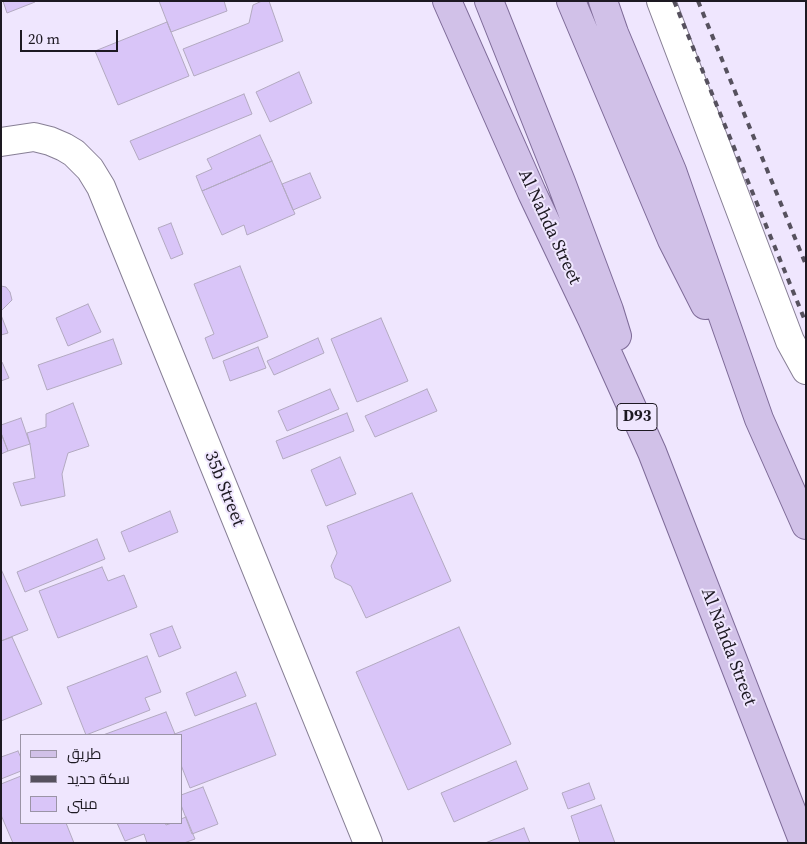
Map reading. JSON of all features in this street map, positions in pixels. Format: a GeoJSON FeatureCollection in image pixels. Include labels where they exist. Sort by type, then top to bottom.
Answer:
{"type":"FeatureCollection","features":[{"type":"Feature","properties":{"kind":"main road","name":"Al Nahda Street"},"geometry":{"type":"LineString","coordinates":[[447,1],[532,193],[652,452],[804,843]]}},
{"type":"Feature","properties":{"kind":"main road","name":"Al Nahda Street"},"geometry":{"type":"LineString","coordinates":[[489,1],[561,182],[608,310],[652,452]]}},
{"type":"Feature","properties":{"kind":"main road"},"geometry":{"type":"LineString","coordinates":[[571,1],[672,240],[760,419],[806,525]]}},
{"type":"Feature","properties":{"kind":"main road"},"geometry":{"type":"LineString","coordinates":[[603,1],[614,33],[672,171],[760,419]]}},
{"type":"Feature","properties":{"kind":"street"},"geometry":{"type":"LineString","coordinates":[[661,1],[790,341],[806,370]]}},
{"type":"Feature","properties":{"kind":"street","name":"35b Street"},"geometry":{"type":"LineString","coordinates":[[1,142],[34,138],[50,141],[64,147],[74,153],[90,169],[101,187],[368,843]]}},
{"type":"Feature","properties":{"kind":"building"},"geometry":{"type":"Polygon","coordinates":[[[3,1],[34,1],[35,2],[7,13],[3,1]]]}},
{"type":"Feature","properties":{"kind":"building"},"geometry":{"type":"Polygon","coordinates":[[[159,1],[224,1],[227,11],[171,32],[159,1]]]}},
{"type":"Feature","properties":{"kind":"building"},"geometry":{"type":"Polygon","coordinates":[[[262,1],[269,1],[283,41],[194,76],[183,49],[249,23],[253,5],[262,1]]]}},
{"type":"Feature","properties":{"kind":"building"},"geometry":{"type":"Polygon","coordinates":[[[167,22],[189,76],[118,105],[95,51],[167,22]]]}},
{"type":"Feature","properties":{"kind":"building"},"geometry":{"type":"Polygon","coordinates":[[[299,72],[312,103],[270,122],[256,92],[299,72]]]}},
{"type":"Feature","properties":{"kind":"building"},"geometry":{"type":"Polygon","coordinates":[[[244,94],[252,114],[139,160],[130,141],[244,94]]]}},
{"type":"Feature","properties":{"kind":"building"},"geometry":{"type":"Polygon","coordinates":[[[260,135],[272,161],[202,191],[196,176],[212,169],[207,159],[260,135]]]}},
{"type":"Feature","properties":{"kind":"building"},"geometry":{"type":"Polygon","coordinates":[[[272,161],[295,214],[247,235],[244,225],[222,235],[202,191],[272,161]]]}},
{"type":"Feature","properties":{"kind":"building"},"geometry":{"type":"Polygon","coordinates":[[[310,173],[321,198],[293,210],[282,184],[310,173]]]}},
{"type":"Feature","properties":{"kind":"building"},"geometry":{"type":"Polygon","coordinates":[[[171,223],[183,254],[171,259],[158,228],[171,223]]]}},
{"type":"Feature","properties":{"kind":"building"},"geometry":{"type":"Polygon","coordinates":[[[240,266],[268,337],[213,359],[205,338],[214,334],[194,284],[240,266]]]}},
{"type":"Feature","properties":{"kind":"building"},"geometry":{"type":"Polygon","coordinates":[[[1,286],[6,287],[10,292],[12,300],[1,311],[1,286]]]}},
{"type":"Feature","properties":{"kind":"building"},"geometry":{"type":"Polygon","coordinates":[[[88,304],[101,332],[68,346],[56,318],[88,304]]]}},
{"type":"Feature","properties":{"kind":"building"},"geometry":{"type":"Polygon","coordinates":[[[1,315],[8,333],[1,335],[1,315]]]}},
{"type":"Feature","properties":{"kind":"building"},"geometry":{"type":"Polygon","coordinates":[[[381,318],[408,381],[357,402],[331,339],[381,318]]]}},
{"type":"Feature","properties":{"kind":"building"},"geometry":{"type":"Polygon","coordinates":[[[318,338],[324,353],[274,375],[267,361],[318,338]]]}},
{"type":"Feature","properties":{"kind":"building"},"geometry":{"type":"Polygon","coordinates":[[[113,339],[122,364],[47,390],[38,365],[113,339]]]}},
{"type":"Feature","properties":{"kind":"building"},"geometry":{"type":"Polygon","coordinates":[[[258,347],[266,368],[230,381],[223,361],[258,347]]]}},
{"type":"Feature","properties":{"kind":"building"},"geometry":{"type":"Polygon","coordinates":[[[1,362],[9,378],[1,381],[1,362]]]}},
{"type":"Feature","properties":{"kind":"building"},"geometry":{"type":"Polygon","coordinates":[[[330,389],[339,409],[287,431],[278,411],[330,389]]]}},
{"type":"Feature","properties":{"kind":"building"},"geometry":{"type":"Polygon","coordinates":[[[427,389],[437,411],[375,437],[365,416],[427,389]]]}},
{"type":"Feature","properties":{"kind":"building"},"geometry":{"type":"Polygon","coordinates":[[[73,403],[89,446],[68,453],[62,474],[65,496],[21,506],[13,483],[35,478],[27,433],[46,427],[46,414],[73,403]]]}},
{"type":"Feature","properties":{"kind":"building"},"geometry":{"type":"Polygon","coordinates":[[[347,413],[354,431],[283,459],[276,441],[347,413]]]}},
{"type":"Feature","properties":{"kind":"building"},"geometry":{"type":"Polygon","coordinates":[[[21,418],[30,444],[8,451],[1,433],[1,425],[21,418]]]}},
{"type":"Feature","properties":{"kind":"building"},"geometry":{"type":"Polygon","coordinates":[[[1,433],[8,451],[1,454],[1,433]]]}},
{"type":"Feature","properties":{"kind":"building"},"geometry":{"type":"Polygon","coordinates":[[[340,457],[356,494],[326,506],[311,470],[340,457]]]}},
{"type":"Feature","properties":{"kind":"building"},"geometry":{"type":"Polygon","coordinates":[[[412,493],[451,581],[366,618],[351,586],[335,578],[331,566],[337,553],[327,526],[412,493]]]}},
{"type":"Feature","properties":{"kind":"building"},"geometry":{"type":"Polygon","coordinates":[[[170,511],[178,532],[129,552],[121,532],[170,511]]]}},
{"type":"Feature","properties":{"kind":"building"},"geometry":{"type":"Polygon","coordinates":[[[97,539],[105,559],[25,592],[17,572],[97,539]]]}},
{"type":"Feature","properties":{"kind":"building"},"geometry":{"type":"Polygon","coordinates":[[[102,567],[108,581],[124,575],[137,607],[58,638],[39,591],[102,567]]]}},
{"type":"Feature","properties":{"kind":"building"},"geometry":{"type":"Polygon","coordinates":[[[1,569],[28,630],[1,641],[1,569]]]}},
{"type":"Feature","properties":{"kind":"building"},"geometry":{"type":"Polygon","coordinates":[[[172,626],[181,648],[159,657],[150,634],[172,626]]]}},
{"type":"Feature","properties":{"kind":"building"},"geometry":{"type":"Polygon","coordinates":[[[459,627],[511,744],[408,790],[356,672],[459,627]]]}},
{"type":"Feature","properties":{"kind":"building"},"geometry":{"type":"Polygon","coordinates":[[[12,637],[42,704],[1,721],[1,641],[12,637]]]}},
{"type":"Feature","properties":{"kind":"building"},"geometry":{"type":"Polygon","coordinates":[[[147,656],[161,692],[145,698],[150,710],[86,734],[67,687],[147,656]]]}},
{"type":"Feature","properties":{"kind":"building"},"geometry":{"type":"Polygon","coordinates":[[[236,672],[246,696],[195,716],[186,693],[236,672]]]}},
{"type":"Feature","properties":{"kind":"building"},"geometry":{"type":"Polygon","coordinates":[[[256,703],[276,755],[190,788],[182,768],[182,734],[175,734],[256,703]]]}},
{"type":"Feature","properties":{"kind":"building"},"geometry":{"type":"Polygon","coordinates":[[[166,712],[175,734],[106,734],[166,712]]]}},
{"type":"Feature","properties":{"kind":"building"},"geometry":{"type":"Polygon","coordinates":[[[18,751],[20,756],[20,771],[1,779],[1,757],[18,751]]]}},
{"type":"Feature","properties":{"kind":"building"},"geometry":{"type":"Polygon","coordinates":[[[516,761],[528,789],[454,822],[441,793],[516,761]]]}},
{"type":"Feature","properties":{"kind":"building"},"geometry":{"type":"Polygon","coordinates":[[[20,776],[20,824],[66,824],[74,843],[13,843],[1,815],[1,784],[20,776]]]}},
{"type":"Feature","properties":{"kind":"building"},"geometry":{"type":"Polygon","coordinates":[[[589,783],[595,799],[568,809],[562,793],[589,783]]]}},
{"type":"Feature","properties":{"kind":"building"},"geometry":{"type":"Polygon","coordinates":[[[203,787],[218,824],[192,834],[182,808],[182,795],[203,787]]]}},
{"type":"Feature","properties":{"kind":"building"},"geometry":{"type":"Polygon","coordinates":[[[601,805],[615,843],[580,843],[571,816],[601,805]]]}},
{"type":"Feature","properties":{"kind":"building"},"geometry":{"type":"Polygon","coordinates":[[[186,817],[195,839],[184,843],[147,843],[144,834],[125,841],[117,824],[182,824],[182,819],[186,817]]]}},
{"type":"Feature","properties":{"kind":"building"},"geometry":{"type":"Polygon","coordinates":[[[524,828],[530,843],[485,843],[524,828]]]}},
{"type":"Feature","properties":{"kind":"railway"},"geometry":{"type":"LineString","coordinates":[[674,1],[806,323]]}},
{"type":"Feature","properties":{"kind":"railway"},"geometry":{"type":"LineString","coordinates":[[698,1],[806,265]]}}]}
